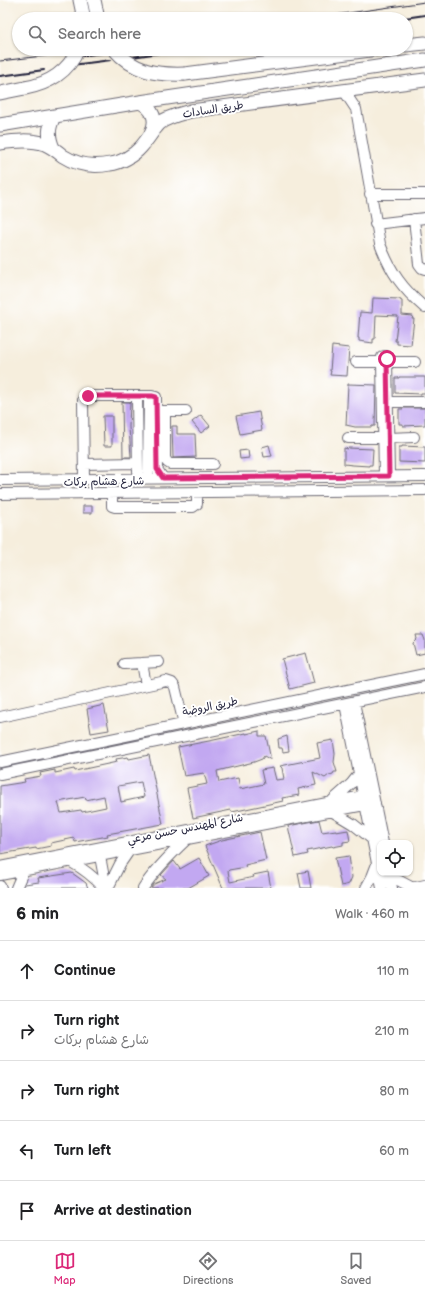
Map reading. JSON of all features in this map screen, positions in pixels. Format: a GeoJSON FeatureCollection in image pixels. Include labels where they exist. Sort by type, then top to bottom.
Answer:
{"type":"FeatureCollection","features":[{"type":"Feature","properties":{"kind":"main road"},"geometry":{"type":"LineString","coordinates":[[80,0],[83,12]]}},
{"type":"Feature","properties":{"kind":"main road"},"geometry":{"type":"LineString","coordinates":[[94,0],[97,12]]}},
{"type":"Feature","properties":{"kind":"main road"},"geometry":{"type":"LineString","coordinates":[[413,44],[425,43]]}},
{"type":"Feature","properties":{"kind":"main road"},"geometry":{"type":"LineString","coordinates":[[0,93],[42,84],[56,76],[68,65],[74,56]]}},
{"type":"Feature","properties":{"kind":"main road"},"geometry":{"type":"LineString","coordinates":[[121,56],[126,61],[145,70],[165,74],[185,74],[324,56]]}},
{"type":"Feature","properties":{"kind":"main road","name":"طريق السادات"},"geometry":{"type":"LineString","coordinates":[[0,125],[140,102],[425,60]]}},
{"type":"Feature","properties":{"kind":"main road","name":"طريق السادات"},"geometry":{"type":"LineString","coordinates":[[0,143],[18,141],[43,144],[79,163],[95,166],[112,164],[127,158],[140,148],[160,123],[174,115],[191,111],[425,80]]}},
{"type":"Feature","properties":{"kind":"main road"},"geometry":{"type":"LineString","coordinates":[[187,96],[183,103],[184,107],[191,111]]}},
{"type":"Feature","properties":{"kind":"main road"},"geometry":{"type":"LineString","coordinates":[[140,102],[148,106],[153,112],[155,120],[154,128],[150,135]]}},
{"type":"Feature","properties":{"kind":"main road"},"geometry":{"type":"LineString","coordinates":[[53,148],[48,132],[54,117]]}},
{"type":"Feature","properties":{"kind":"street"},"geometry":{"type":"LineString","coordinates":[[364,88],[357,102],[356,109],[380,244],[391,269],[398,280],[410,296],[425,308]]}},
{"type":"Feature","properties":{"kind":"street"},"geometry":{"type":"LineString","coordinates":[[344,91],[356,109]]}},
{"type":"Feature","properties":{"kind":"street"},"geometry":{"type":"LineString","coordinates":[[370,194],[425,194]]}},
{"type":"Feature","properties":{"kind":"street"},"geometry":{"type":"LineString","coordinates":[[376,224],[425,218]]}},
{"type":"Feature","properties":{"kind":"street"},"geometry":{"type":"LineString","coordinates":[[414,219],[420,232],[419,264],[425,269]]}},
{"type":"Feature","properties":{"kind":"street"},"geometry":{"type":"LineString","coordinates":[[356,362],[415,362]]}},
{"type":"Feature","properties":{"kind":"street"},"geometry":{"type":"LineString","coordinates":[[385,362],[388,402],[386,438]]}},
{"type":"Feature","properties":{"kind":"street"},"geometry":{"type":"LineString","coordinates":[[385,362],[386,476]]}},
{"type":"Feature","properties":{"kind":"street"},"geometry":{"type":"LineString","coordinates":[[84,479],[84,398],[86,396],[156,397],[161,411],[165,458],[167,462],[170,464],[210,464],[208,478]]}},
{"type":"Feature","properties":{"kind":"street"},"geometry":{"type":"LineString","coordinates":[[137,396],[137,468],[148,478]]}},
{"type":"Feature","properties":{"kind":"street"},"geometry":{"type":"LineString","coordinates":[[148,478],[149,396]]}},
{"type":"Feature","properties":{"kind":"street"},"geometry":{"type":"LineString","coordinates":[[388,402],[425,402]]}},
{"type":"Feature","properties":{"kind":"street"},"geometry":{"type":"LineString","coordinates":[[161,411],[186,411]]}},
{"type":"Feature","properties":{"kind":"street"},"geometry":{"type":"LineString","coordinates":[[161,411],[157,469],[163,478]]}},
{"type":"Feature","properties":{"kind":"street"},"geometry":{"type":"LineString","coordinates":[[348,438],[414,437]]}},
{"type":"Feature","properties":{"kind":"street"},"geometry":{"type":"LineString","coordinates":[[84,464],[137,468]]}},
{"type":"Feature","properties":{"kind":"street"},"geometry":{"type":"LineString","coordinates":[[125,479],[137,468]]}},
{"type":"Feature","properties":{"kind":"street","name":"شارع هشام بركات"},"geometry":{"type":"LineString","coordinates":[[0,480],[425,476]]}},
{"type":"Feature","properties":{"kind":"street"},"geometry":{"type":"LineString","coordinates":[[309,477],[310,491]]}},
{"type":"Feature","properties":{"kind":"street","name":"شارع هشام بركات"},"geometry":{"type":"LineString","coordinates":[[0,494],[425,490]]}},
{"type":"Feature","properties":{"kind":"street"},"geometry":{"type":"LineString","coordinates":[[112,493],[113,507],[193,507],[197,504],[197,492]]}},
{"type":"Feature","properties":{"kind":"street"},"geometry":{"type":"LineString","coordinates":[[124,664],[159,662]]}},
{"type":"Feature","properties":{"kind":"street"},"geometry":{"type":"LineString","coordinates":[[142,663],[146,685]]}},
{"type":"Feature","properties":{"kind":"street","name":"طريق الروضة"},"geometry":{"type":"LineString","coordinates":[[0,762],[425,674]]}},
{"type":"Feature","properties":{"kind":"street"},"geometry":{"type":"LineString","coordinates":[[0,716],[166,681],[174,685],[184,724]]}},
{"type":"Feature","properties":{"kind":"street"},"geometry":{"type":"LineString","coordinates":[[0,774],[425,688]]}},
{"type":"Feature","properties":{"kind":"street"},"geometry":{"type":"LineString","coordinates":[[350,703],[360,774],[381,840]]}},
{"type":"Feature","properties":{"kind":"street"},"geometry":{"type":"LineString","coordinates":[[350,703],[369,799],[372,839],[377,864],[366,888]]}},
{"type":"Feature","properties":{"kind":"street"},"geometry":{"type":"LineString","coordinates":[[240,712],[238,719],[243,724]]}},
{"type":"Feature","properties":{"kind":"street"},"geometry":{"type":"LineString","coordinates":[[209,719],[213,724],[212,731]]}},
{"type":"Feature","properties":{"kind":"street"},"geometry":{"type":"LineString","coordinates":[[360,774],[331,807],[372,839]]}},
{"type":"Feature","properties":{"kind":"street","name":"شارع المهندس حسن مرعي"},"geometry":{"type":"LineString","coordinates":[[0,866],[99,852],[369,799]]}},
{"type":"Feature","properties":{"kind":"street","name":"شارع المهندس حسن مرعي"},"geometry":{"type":"LineString","coordinates":[[0,875],[71,862],[99,852],[129,851],[186,840],[331,807]]}},
{"type":"Feature","properties":{"kind":"street"},"geometry":{"type":"LineString","coordinates":[[144,888],[150,877],[167,857],[186,840]]}},
{"type":"Feature","properties":{"kind":"street"},"geometry":{"type":"LineString","coordinates":[[106,888],[129,851]]}},
{"type":"Feature","properties":{"kind":"street"},"geometry":{"type":"LineString","coordinates":[[99,852],[106,888]]}},
{"type":"Feature","properties":{"kind":"street"},"geometry":{"type":"LineString","coordinates":[[71,862],[85,870],[106,888]]}},
{"type":"Feature","properties":{"kind":"street"},"geometry":{"type":"LineString","coordinates":[[16,888],[23,872]]}},
{"type":"Feature","properties":{"kind":"street"},"geometry":{"type":"LineString","coordinates":[[380,876],[382,888]]}},
{"type":"Feature","properties":{"kind":"street"},"geometry":{"type":"LineString","coordinates":[[390,876],[392,888]]}},
{"type":"Feature","properties":{"kind":"street"},"geometry":{"type":"LineString","coordinates":[[392,876],[412,888],[425,885]]}},
{"type":"Feature","properties":{"kind":"building"},"geometry":{"type":"Polygon","coordinates":[[[373,298],[400,299],[402,301],[402,315],[413,316],[412,319],[414,319],[411,345],[397,344],[397,341],[395,341],[398,316],[376,315],[375,339],[373,339],[373,343],[359,341],[360,312],[372,313],[373,298]]]}},
{"type":"Feature","properties":{"kind":"building"},"geometry":{"type":"Polygon","coordinates":[[[332,346],[349,348],[347,376],[330,375],[332,346]]]}},
{"type":"Feature","properties":{"kind":"building"},"geometry":{"type":"Polygon","coordinates":[[[425,377],[425,393],[395,393],[395,378],[425,377]]]}},
{"type":"Feature","properties":{"kind":"building"},"geometry":{"type":"Polygon","coordinates":[[[348,384],[376,385],[375,426],[355,427],[346,425],[348,384]]]}},
{"type":"Feature","properties":{"kind":"building"},"geometry":{"type":"Polygon","coordinates":[[[122,402],[130,402],[129,427],[131,457],[123,457],[122,402]]]}},
{"type":"Feature","properties":{"kind":"building"},"geometry":{"type":"Polygon","coordinates":[[[425,408],[425,425],[403,426],[403,424],[399,424],[399,409],[425,408]]]}},
{"type":"Feature","properties":{"kind":"building"},"geometry":{"type":"Polygon","coordinates":[[[259,412],[262,430],[240,434],[236,416],[259,412]]]}},
{"type":"Feature","properties":{"kind":"building"},"geometry":{"type":"Polygon","coordinates":[[[201,415],[210,426],[201,433],[192,422],[201,415]]]}},
{"type":"Feature","properties":{"kind":"building"},"geometry":{"type":"Polygon","coordinates":[[[103,416],[112,416],[112,446],[104,446],[103,416]]]}},
{"type":"Feature","properties":{"kind":"building"},"geometry":{"type":"Polygon","coordinates":[[[172,426],[177,426],[177,434],[195,434],[196,457],[173,458],[172,426]]]}},
{"type":"Feature","properties":{"kind":"building"},"geometry":{"type":"Polygon","coordinates":[[[269,445],[272,456],[264,457],[262,447],[269,445]]]}},
{"type":"Feature","properties":{"kind":"building"},"geometry":{"type":"Polygon","coordinates":[[[399,447],[425,447],[425,463],[399,462],[399,447]]]}},
{"type":"Feature","properties":{"kind":"building"},"geometry":{"type":"Polygon","coordinates":[[[344,448],[373,449],[372,465],[344,464],[344,448]]]}},
{"type":"Feature","properties":{"kind":"building"},"geometry":{"type":"Polygon","coordinates":[[[248,450],[249,458],[240,459],[239,451],[248,450]]]}},
{"type":"Feature","properties":{"kind":"building"},"geometry":{"type":"Polygon","coordinates":[[[83,506],[92,506],[92,513],[83,513],[83,506]]]}},
{"type":"Feature","properties":{"kind":"building"},"geometry":{"type":"Polygon","coordinates":[[[416,635],[423,635],[425,640],[425,653],[416,655],[413,643],[417,639],[416,635]]]}},
{"type":"Feature","properties":{"kind":"building"},"geometry":{"type":"Polygon","coordinates":[[[306,653],[314,683],[290,689],[282,659],[306,653]]]}},
{"type":"Feature","properties":{"kind":"building"},"geometry":{"type":"Polygon","coordinates":[[[104,705],[109,730],[91,733],[87,709],[104,705]]]}},
{"type":"Feature","properties":{"kind":"building"},"geometry":{"type":"Polygon","coordinates":[[[259,731],[259,736],[266,736],[271,760],[264,756],[262,759],[254,762],[217,771],[219,782],[238,778],[240,789],[264,784],[261,770],[273,768],[276,780],[284,779],[282,768],[280,766],[320,758],[317,743],[333,740],[335,754],[334,762],[337,772],[334,772],[325,778],[313,772],[316,785],[298,789],[299,795],[282,798],[283,801],[232,812],[231,810],[193,818],[187,788],[207,784],[204,773],[184,776],[178,747],[259,731]]]}},
{"type":"Feature","properties":{"kind":"building"},"geometry":{"type":"Polygon","coordinates":[[[287,736],[289,751],[283,752],[282,748],[279,748],[278,739],[287,736]]]}},
{"type":"Feature","properties":{"kind":"building"},"geometry":{"type":"Polygon","coordinates":[[[149,755],[163,824],[107,834],[108,836],[75,842],[74,838],[51,843],[51,846],[0,854],[0,786],[25,782],[24,779],[41,776],[40,773],[55,770],[55,773],[74,769],[75,771],[117,762],[116,759],[128,757],[129,759],[149,755]],[[141,782],[118,786],[121,802],[144,797],[141,782]],[[104,796],[86,800],[85,797],[58,802],[61,813],[81,810],[82,812],[106,807],[104,796]]]}},
{"type":"Feature","properties":{"kind":"building"},"geometry":{"type":"Polygon","coordinates":[[[319,820],[322,832],[348,830],[350,841],[343,842],[343,845],[307,851],[308,854],[295,857],[288,826],[319,820]]]}},
{"type":"Feature","properties":{"kind":"building"},"geometry":{"type":"Polygon","coordinates":[[[260,832],[266,860],[245,865],[246,867],[229,870],[230,882],[254,877],[253,875],[268,872],[271,888],[223,888],[205,846],[222,840],[260,832]]]}},
{"type":"Feature","properties":{"kind":"building"},"geometry":{"type":"Polygon","coordinates":[[[349,856],[352,877],[349,884],[341,886],[335,858],[349,856]]]}},
{"type":"Feature","properties":{"kind":"building"},"geometry":{"type":"Polygon","coordinates":[[[199,858],[209,876],[188,888],[151,888],[154,884],[166,879],[161,875],[174,861],[180,869],[199,858]]]}},
{"type":"Feature","properties":{"kind":"building"},"geometry":{"type":"Polygon","coordinates":[[[308,871],[311,888],[301,888],[298,873],[308,871]]]}},
{"type":"Feature","properties":{"kind":"building"},"geometry":{"type":"Polygon","coordinates":[[[72,873],[86,883],[88,888],[23,888],[25,884],[39,882],[38,878],[72,873]]]}},
{"type":"Feature","properties":{"kind":"tram line"},"geometry":{"type":"LineString","coordinates":[[356,12],[425,2]]}},
{"type":"Feature","properties":{"kind":"tram line"},"geometry":{"type":"LineString","coordinates":[[0,61],[43,56]]}},
{"type":"Feature","properties":{"kind":"railway"},"geometry":{"type":"LineString","coordinates":[[413,17],[425,15]]}},
{"type":"Feature","properties":{"kind":"railway"},"geometry":{"type":"LineString","coordinates":[[132,57],[139,56]]}},
{"type":"Feature","properties":{"kind":"railway"},"geometry":{"type":"LineString","coordinates":[[72,65],[111,60]]}},
{"type":"Feature","properties":{"kind":"railway"},"geometry":{"type":"LineString","coordinates":[[0,76],[44,70]]}},
{"type":"Feature","properties":{"kind":"route"},"geometry":{"type":"LineString","coordinates":[[88,396],[156,397],[157,469],[163,478],[389,476],[387,359]]}}]}
